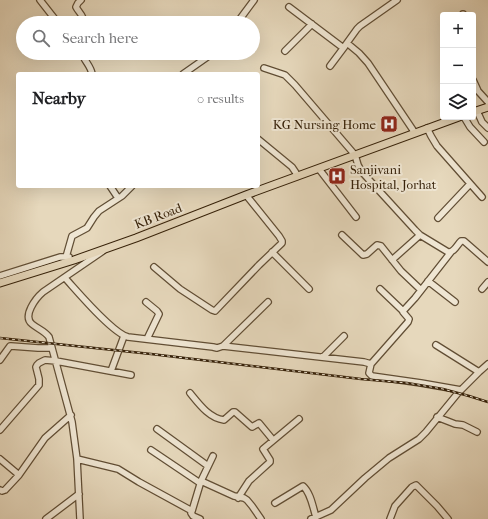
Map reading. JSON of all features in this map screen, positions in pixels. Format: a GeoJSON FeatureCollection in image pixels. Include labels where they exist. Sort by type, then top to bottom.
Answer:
{"type":"FeatureCollection","features":[{"type":"Feature","properties":{"kind":"main road"},"geometry":{"type":"LineString","coordinates":[[476,111],[488,107]]}},
{"type":"Feature","properties":{"kind":"main road","name":"KB Road"},"geometry":{"type":"LineString","coordinates":[[0,283],[74,260],[136,238],[246,195],[450,120]]}},
{"type":"Feature","properties":{"kind":"street"},"geometry":{"type":"LineString","coordinates":[[40,0],[53,16]]}},
{"type":"Feature","properties":{"kind":"street"},"geometry":{"type":"LineString","coordinates":[[81,0],[76,7],[83,16]]}},
{"type":"Feature","properties":{"kind":"street"},"geometry":{"type":"LineString","coordinates":[[242,16],[254,0]]}},
{"type":"Feature","properties":{"kind":"street"},"geometry":{"type":"LineString","coordinates":[[330,66],[360,26],[397,0]]}},
{"type":"Feature","properties":{"kind":"street"},"geometry":{"type":"LineString","coordinates":[[289,7],[342,47],[346,45],[359,53],[368,63],[415,134]]}},
{"type":"Feature","properties":{"kind":"street"},"geometry":{"type":"LineString","coordinates":[[285,51],[312,24]]}},
{"type":"Feature","properties":{"kind":"street"},"geometry":{"type":"LineString","coordinates":[[86,60],[90,66],[92,72]]}},
{"type":"Feature","properties":{"kind":"street"},"geometry":{"type":"LineString","coordinates":[[188,72],[204,60]]}},
{"type":"Feature","properties":{"kind":"street"},"geometry":{"type":"LineString","coordinates":[[264,68],[284,75],[290,80],[355,155],[362,172],[408,223],[420,234],[448,252],[452,252]]}},
{"type":"Feature","properties":{"kind":"street"},"geometry":{"type":"LineString","coordinates":[[475,84],[478,91],[488,102]]}},
{"type":"Feature","properties":{"kind":"street"},"geometry":{"type":"LineString","coordinates":[[476,112],[488,128]]}},
{"type":"Feature","properties":{"kind":"street"},"geometry":{"type":"LineString","coordinates":[[466,120],[470,127],[484,142]]}},
{"type":"Feature","properties":{"kind":"street"},"geometry":{"type":"LineString","coordinates":[[427,128],[437,146],[482,197]]}},
{"type":"Feature","properties":{"kind":"street"},"geometry":{"type":"LineString","coordinates":[[260,141],[292,167],[298,176]]}},
{"type":"Feature","properties":{"kind":"street"},"geometry":{"type":"LineString","coordinates":[[319,168],[356,217]]}},
{"type":"Feature","properties":{"kind":"street"},"geometry":{"type":"LineString","coordinates":[[438,218],[470,184]]}},
{"type":"Feature","properties":{"kind":"street"},"geometry":{"type":"LineString","coordinates":[[111,188],[118,198]]}},
{"type":"Feature","properties":{"kind":"street"},"geometry":{"type":"LineString","coordinates":[[66,258],[72,236],[87,228],[99,211],[130,188]]}},
{"type":"Feature","properties":{"kind":"street"},"geometry":{"type":"LineString","coordinates":[[154,267],[180,289],[215,311],[282,243],[282,239],[246,195]]}},
{"type":"Feature","properties":{"kind":"street"},"geometry":{"type":"LineString","coordinates":[[392,260],[420,234]]}},
{"type":"Feature","properties":{"kind":"street"},"geometry":{"type":"LineString","coordinates":[[342,235],[363,255],[379,245],[406,276],[421,290]]}},
{"type":"Feature","properties":{"kind":"street"},"geometry":{"type":"LineString","coordinates":[[403,311],[463,240],[488,262]]}},
{"type":"Feature","properties":{"kind":"street"},"geometry":{"type":"LineString","coordinates":[[80,519],[77,459],[71,415],[49,337],[42,330],[29,322],[28,316],[39,296],[48,288],[108,248]]}},
{"type":"Feature","properties":{"kind":"street"},"geometry":{"type":"LineString","coordinates":[[272,252],[309,289]]}},
{"type":"Feature","properties":{"kind":"street"},"geometry":{"type":"LineString","coordinates":[[0,276],[60,257],[71,258],[74,260]]}},
{"type":"Feature","properties":{"kind":"street"},"geometry":{"type":"LineString","coordinates":[[65,278],[86,301],[124,336],[218,348],[223,346],[323,357],[371,364]]}},
{"type":"Feature","properties":{"kind":"street"},"geometry":{"type":"LineString","coordinates":[[428,281],[455,302]]}},
{"type":"Feature","properties":{"kind":"street"},"geometry":{"type":"LineString","coordinates":[[482,289],[488,282]]}},
{"type":"Feature","properties":{"kind":"street"},"geometry":{"type":"LineString","coordinates":[[380,289],[403,311],[409,319],[371,364],[369,373],[372,376],[461,390]]}},
{"type":"Feature","properties":{"kind":"street"},"geometry":{"type":"LineString","coordinates":[[146,302],[159,314],[147,339]]}},
{"type":"Feature","properties":{"kind":"street"},"geometry":{"type":"LineString","coordinates":[[223,346],[268,302]]}},
{"type":"Feature","properties":{"kind":"street"},"geometry":{"type":"LineString","coordinates":[[111,371],[124,336]]}},
{"type":"Feature","properties":{"kind":"street"},"geometry":{"type":"LineString","coordinates":[[323,357],[344,336]]}},
{"type":"Feature","properties":{"kind":"street"},"geometry":{"type":"LineString","coordinates":[[436,344],[478,372]]}},
{"type":"Feature","properties":{"kind":"street"},"geometry":{"type":"LineString","coordinates":[[0,360],[10,346],[52,348]]}},
{"type":"Feature","properties":{"kind":"street"},"geometry":{"type":"LineString","coordinates":[[0,430],[39,385],[36,367],[42,361],[56,361],[131,375]]}},
{"type":"Feature","properties":{"kind":"street"},"geometry":{"type":"LineString","coordinates":[[275,503],[303,486],[308,492],[313,518],[331,510],[389,458],[419,439],[461,390],[488,364]]}},
{"type":"Feature","properties":{"kind":"street"},"geometry":{"type":"LineString","coordinates":[[190,393],[203,409],[220,420],[224,420],[235,412],[252,427],[259,423],[273,440]]}},
{"type":"Feature","properties":{"kind":"street"},"geometry":{"type":"LineString","coordinates":[[0,490],[5,490],[19,475],[45,438],[71,415]]}},
{"type":"Feature","properties":{"kind":"street"},"geometry":{"type":"LineString","coordinates":[[437,417],[462,425],[477,432]]}},
{"type":"Feature","properties":{"kind":"street"},"geometry":{"type":"LineString","coordinates":[[238,498],[251,479],[269,463],[270,460],[263,449],[299,419]]}},
{"type":"Feature","properties":{"kind":"street"},"geometry":{"type":"LineString","coordinates":[[157,429],[208,466]]}},
{"type":"Feature","properties":{"kind":"street"},"geometry":{"type":"LineString","coordinates":[[151,450],[201,482],[238,498],[244,498],[249,502],[261,519]]}},
{"type":"Feature","properties":{"kind":"street"},"geometry":{"type":"LineString","coordinates":[[200,519],[193,516],[191,513],[201,482],[213,456]]}},
{"type":"Feature","properties":{"kind":"street"},"geometry":{"type":"LineString","coordinates":[[0,459],[19,475]]}},
{"type":"Feature","properties":{"kind":"street"},"geometry":{"type":"LineString","coordinates":[[77,459],[118,469],[192,510]]}},
{"type":"Feature","properties":{"kind":"street"},"geometry":{"type":"LineString","coordinates":[[390,519],[395,506],[412,487],[416,485],[448,519]]}},
{"type":"Feature","properties":{"kind":"street"},"geometry":{"type":"LineString","coordinates":[[46,519],[79,494]]}},
{"type":"Feature","properties":{"kind":"railway"},"geometry":{"type":"LineString","coordinates":[[0,338],[407,383],[443,389],[488,402]]}},
{"type":"Feature","properties":{"kind":"place","name":"KG Nursing Home"},"geometry":{"type":"Point","coordinates":[389,124]}},
{"type":"Feature","properties":{"kind":"place","name":"Sanjivani Hospital, Jorhat"},"geometry":{"type":"Point","coordinates":[337,176]}}]}
